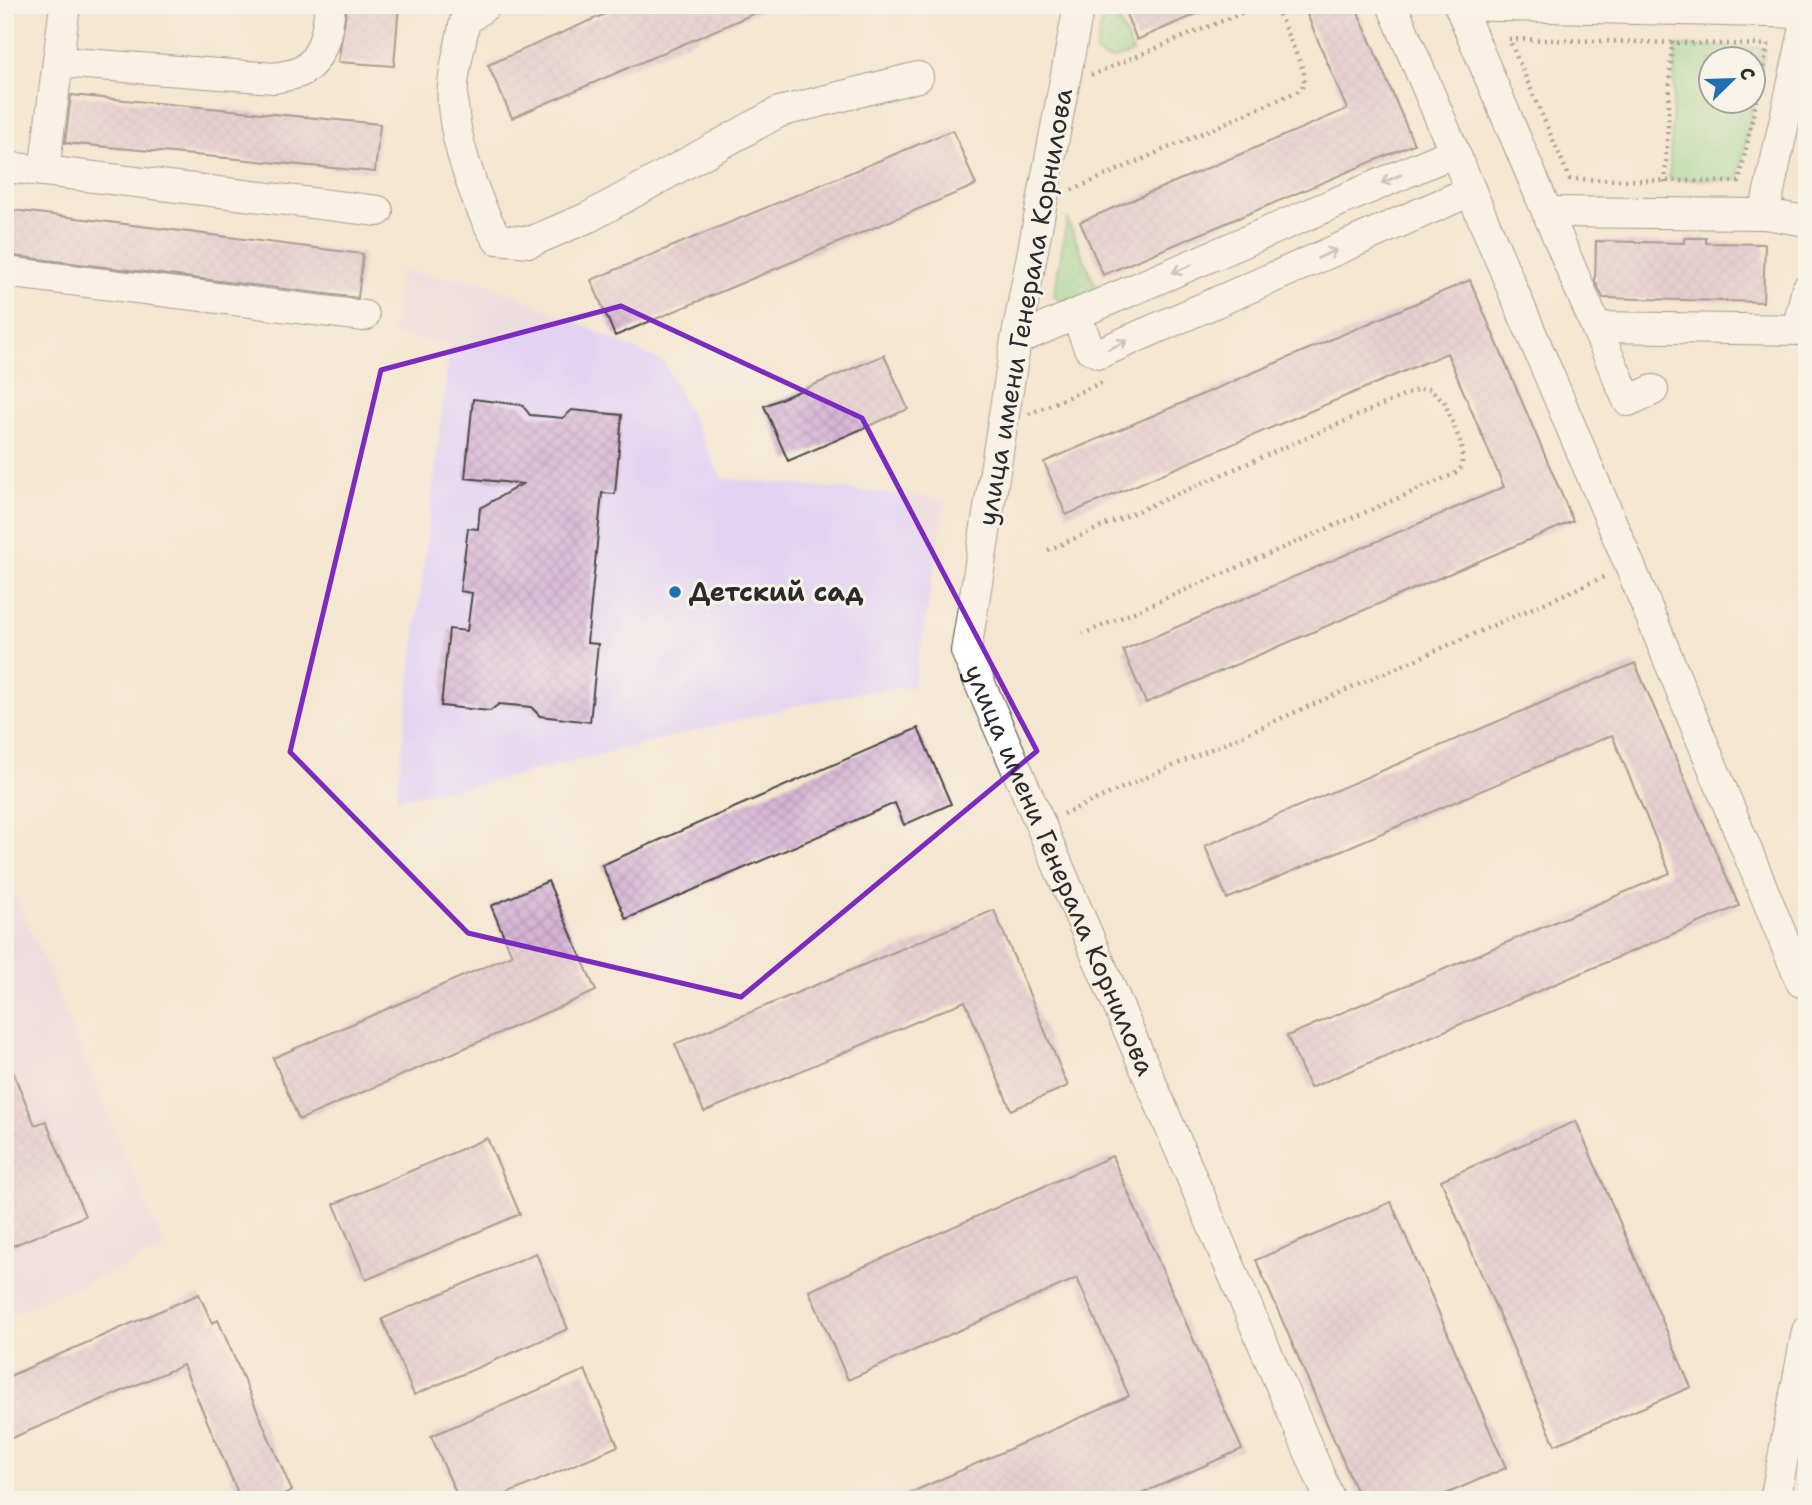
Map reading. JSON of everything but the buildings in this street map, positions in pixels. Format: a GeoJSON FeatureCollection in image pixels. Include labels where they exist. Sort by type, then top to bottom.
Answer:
{"type":"FeatureCollection","features":[{"type":"Feature","properties":{"kind":"street"},"geometry":{"type":"LineString","coordinates":[[44,171],[65,5]]}},
{"type":"Feature","properties":{"kind":"street"},"geometry":{"type":"LineString","coordinates":[[58,62],[275,78],[303,71],[319,53],[328,27],[330,5]]}},
{"type":"Feature","properties":{"kind":"street"},"geometry":{"type":"LineString","coordinates":[[486,5],[466,21],[453,87],[459,141],[480,211],[496,239],[530,242],[589,217],[779,112],[918,77]]}},
{"type":"Feature","properties":{"kind":"street","name":"улица имени Генерала Корнилова"},"geometry":{"type":"LineString","coordinates":[[1079,5],[1016,340],[966,651],[1330,1500]]}},
{"type":"Feature","properties":{"kind":"street"},"geometry":{"type":"LineString","coordinates":[[1392,5],[1630,566],[1801,982]]}},
{"type":"Feature","properties":{"kind":"street"},"geometry":{"type":"LineString","coordinates":[[1653,390],[1628,401],[1459,5],[1807,16],[1764,214]]}},
{"type":"Feature","properties":{"kind":"street"},"geometry":{"type":"LineString","coordinates":[[1016,340],[1454,152]]}},
{"type":"Feature","properties":{"kind":"street"},"geometry":{"type":"LineString","coordinates":[[5,167],[378,211]]}},
{"type":"Feature","properties":{"kind":"street"},"geometry":{"type":"LineString","coordinates":[[1076,315],[1089,348],[1100,353],[1471,191]]}},
{"type":"Feature","properties":{"kind":"street"},"geometry":{"type":"LineString","coordinates":[[1547,212],[1764,214],[1805,230]]}},
{"type":"Feature","properties":{"kind":"street"},"geometry":{"type":"LineString","coordinates":[[5,272],[364,316]]}},
{"type":"Feature","properties":{"kind":"street"},"geometry":{"type":"LineString","coordinates":[[1597,327],[1797,330],[1804,280]]}},
{"type":"Feature","properties":{"kind":"street"},"geometry":{"type":"LineString","coordinates":[[1775,1500],[1807,1331]]}},
{"type":"Feature","properties":{"kind":"path"},"geometry":{"type":"LineString","coordinates":[[1087,77],[1261,5]]}},
{"type":"Feature","properties":{"kind":"path"},"geometry":{"type":"LineString","coordinates":[[1066,192],[1298,91],[1304,85],[1304,72],[1278,12],[1269,5]]}},
{"type":"Feature","properties":{"kind":"path"},"geometry":{"type":"LineString","coordinates":[[1664,212],[1673,10]]}},
{"type":"Feature","properties":{"kind":"path"},"geometry":{"type":"LineString","coordinates":[[1509,39],[1672,43],[1768,45],[1739,183],[1570,179],[1509,39]]}},
{"type":"Feature","properties":{"kind":"path"},"geometry":{"type":"LineString","coordinates":[[1804,280],[1805,230]]}},
{"type":"Feature","properties":{"kind":"path"},"geometry":{"type":"LineString","coordinates":[[1048,550],[1419,389],[1429,389],[1444,401],[1464,457],[1462,467],[1454,474],[1083,634]]}},
{"type":"Feature","properties":{"kind":"path"},"geometry":{"type":"LineString","coordinates":[[1040,824],[1630,566]]}},
{"type":"Feature","properties":{"kind":"highlighted area"},"geometry":{"type":"Polygon","coordinates":[[[621,306],[862,418],[1037,751],[741,997],[468,933],[290,752],[381,370],[621,306]]]}},
{"type":"Feature","properties":{"kind":"shaded area","name":"Детский сад"},"geometry":{"type":"Polygon","coordinates":[[[400,271],[489,283],[664,362],[722,478],[946,499],[914,686],[856,693],[485,783],[396,799],[450,344],[391,335],[400,271]]]}},
{"type":"Feature","properties":{"kind":"shaded area"},"geometry":{"type":"Polygon","coordinates":[[[5,869],[165,1249],[5,1317],[5,869]]]}},
{"type":"Feature","properties":{"kind":"green space"},"geometry":{"type":"Polygon","coordinates":[[[1104,5],[1112,5],[1133,52],[1109,59],[1096,52],[1104,5]]]}},
{"type":"Feature","properties":{"kind":"green space"},"geometry":{"type":"Polygon","coordinates":[[[1676,46],[1696,46],[1696,116],[1751,116],[1738,180],[1669,179],[1676,46]]]}},
{"type":"Feature","properties":{"kind":"green space"},"geometry":{"type":"Polygon","coordinates":[[[1067,219],[1099,294],[1065,304],[1054,296],[1067,219]]]}},
{"type":"Feature","properties":{"kind":"place","name":"Детский сад"},"geometry":{"type":"Point","coordinates":[675,592]}}]}
